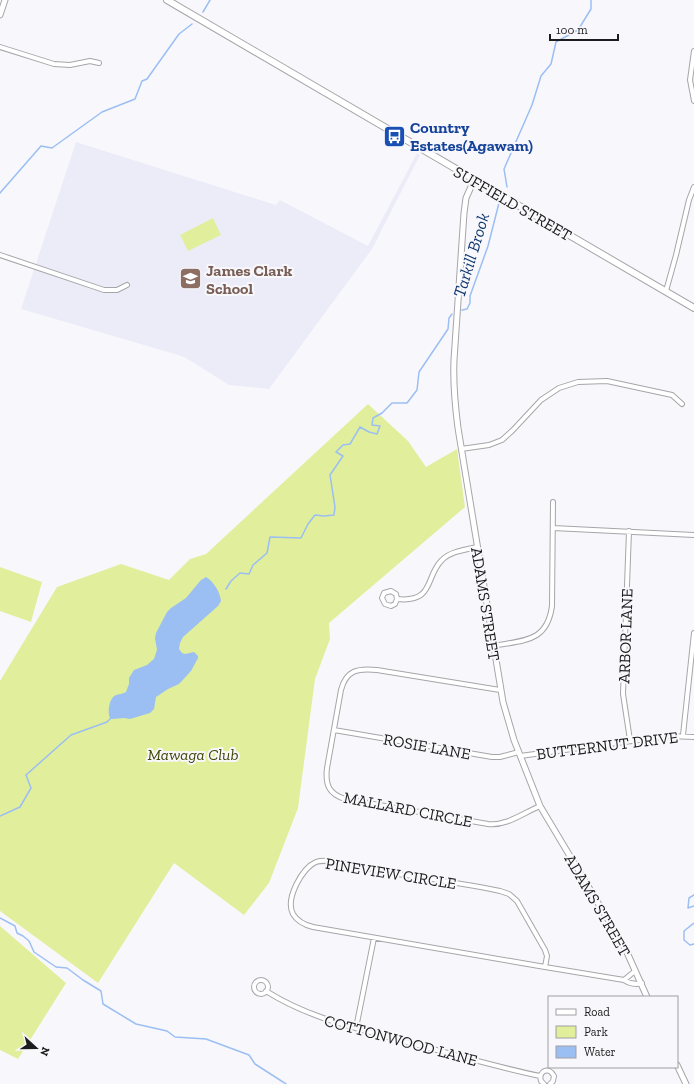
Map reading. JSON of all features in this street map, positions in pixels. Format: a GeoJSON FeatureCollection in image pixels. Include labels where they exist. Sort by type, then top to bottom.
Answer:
{"type":"FeatureCollection","features":[{"type":"Feature","properties":{"kind":"main road","name":"SUFFIELD STREET"},"geometry":{"type":"LineString","coordinates":[[167,0],[694,308]]}},
{"type":"Feature","properties":{"kind":"street"},"geometry":{"type":"LineString","coordinates":[[0,15],[5,0]]}},
{"type":"Feature","properties":{"kind":"street"},"geometry":{"type":"LineString","coordinates":[[0,47],[54,64],[70,65],[90,61],[99,63]]}},
{"type":"Feature","properties":{"kind":"street"},"geometry":{"type":"LineString","coordinates":[[694,51],[690,80],[694,101]]}},
{"type":"Feature","properties":{"kind":"street","name":"ADAMS STREET"},"geometry":{"type":"LineString","coordinates":[[474,180],[466,198],[464,213],[454,360],[454,402],[500,690],[506,716],[519,754],[540,806],[625,948],[647,996]]}},
{"type":"Feature","properties":{"kind":"street"},"geometry":{"type":"LineString","coordinates":[[666,291],[689,200],[694,187]]}},
{"type":"Feature","properties":{"kind":"street"},"geometry":{"type":"LineString","coordinates":[[0,255],[104,290],[117,290],[127,285]]}},
{"type":"Feature","properties":{"kind":"street"},"geometry":{"type":"LineString","coordinates":[[461,450],[498,442],[513,430],[541,400],[559,388],[578,382],[607,381],[650,390],[674,396],[682,404]]}},
{"type":"Feature","properties":{"kind":"street"},"geometry":{"type":"LineString","coordinates":[[493,646],[535,637],[547,625],[552,606],[553,502]]}},
{"type":"Feature","properties":{"kind":"street"},"geometry":{"type":"LineString","coordinates":[[553,528],[694,535]]}},
{"type":"Feature","properties":{"kind":"street","name":"ARBOR LANE"},"geometry":{"type":"LineString","coordinates":[[629,532],[623,694],[630,740]]}},
{"type":"Feature","properties":{"kind":"street"},"geometry":{"type":"LineString","coordinates":[[398,599],[412,598],[421,594],[428,587],[436,568],[443,559],[455,552],[477,547]]}},
{"type":"Feature","properties":{"kind":"street"},"geometry":{"type":"LineString","coordinates":[[683,735],[694,632]]}},
{"type":"Feature","properties":{"kind":"street","name":"MALLARD CIRCLE"},"geometry":{"type":"LineString","coordinates":[[500,690],[377,670],[358,670],[348,675],[343,683],[334,730],[327,780],[332,792],[341,798],[491,824],[505,823],[540,806]]}},
{"type":"Feature","properties":{"kind":"street","name":"ROSIE LANE"},"geometry":{"type":"LineString","coordinates":[[334,730],[492,757],[519,754]]}},
{"type":"Feature","properties":{"kind":"street","name":"BUTTERNUT DRIVE"},"geometry":{"type":"LineString","coordinates":[[519,754],[630,740],[683,735],[694,736]]}},
{"type":"Feature","properties":{"kind":"street","name":"PINEVIEW CIRCLE"},"geometry":{"type":"LineString","coordinates":[[545,968],[547,956],[542,944],[517,901],[504,892],[331,861],[318,861],[306,869],[292,895],[292,910],[298,920],[313,927],[545,968],[624,980],[628,983],[642,983]]}},
{"type":"Feature","properties":{"kind":"street"},"geometry":{"type":"LineString","coordinates":[[356,1028],[374,938]]}},
{"type":"Feature","properties":{"kind":"street"},"geometry":{"type":"LineString","coordinates":[[624,980],[635,970]]}},
{"type":"Feature","properties":{"kind":"street","name":"COTTONWOOD LANE"},"geometry":{"type":"LineString","coordinates":[[266,991],[306,1012],[332,1022],[496,1066],[540,1076],[544,1070],[551,1071],[554,1077],[550,1084]]}},
{"type":"Feature","properties":{"kind":"street"},"geometry":{"type":"LineString","coordinates":[[678,1067],[686,1084]]}},
{"type":"Feature","properties":{"kind":"street"},"geometry":{"type":"LineString","coordinates":[[540,1076],[541,1081],[544,1084]]}},
{"type":"Feature","properties":{"kind":"shaded area","name":"James Clark School"},"geometry":{"type":"Polygon","coordinates":[[[76,142],[276,205],[280,200],[368,246],[417,153],[420,155],[372,249],[269,389],[229,385],[186,358],[178,355],[21,309],[76,142]]]}},
{"type":"Feature","properties":{"kind":"green space"},"geometry":{"type":"Polygon","coordinates":[[[213,218],[221,235],[188,251],[180,235],[213,218]]]}},
{"type":"Feature","properties":{"kind":"green space","name":"Mawaga Club"},"geometry":{"type":"Polygon","coordinates":[[[368,404],[408,441],[426,467],[457,449],[465,507],[329,623],[330,639],[315,679],[298,808],[269,883],[244,915],[174,863],[98,983],[0,911],[0,681],[57,587],[121,564],[169,580],[190,559],[206,554],[368,404]]]}},
{"type":"Feature","properties":{"kind":"green space"},"geometry":{"type":"Polygon","coordinates":[[[0,567],[42,582],[31,622],[0,611],[0,567]]]}},
{"type":"Feature","properties":{"kind":"green space"},"geometry":{"type":"Polygon","coordinates":[[[0,926],[66,983],[18,1059],[0,1050],[0,926]]]}},
{"type":"Feature","properties":{"kind":"water"},"geometry":{"type":"Polygon","coordinates":[[[206,577],[216,588],[221,601],[218,606],[183,637],[180,643],[179,649],[182,653],[185,654],[194,652],[198,656],[191,671],[179,684],[156,697],[154,709],[150,713],[130,719],[110,718],[109,709],[112,699],[116,695],[126,692],[129,684],[129,678],[134,670],[147,665],[154,659],[157,650],[155,638],[156,633],[167,612],[186,598],[201,580],[206,577]]]}},
{"type":"Feature","properties":{"kind":"waterway"},"geometry":{"type":"LineString","coordinates":[[203,12],[210,0]]}},
{"type":"Feature","properties":{"kind":"waterway","name":"Tarkill Brook"},"geometry":{"type":"LineString","coordinates":[[507,187],[504,169],[532,105],[541,76],[551,64],[556,42],[578,30],[591,9],[591,0]]}},
{"type":"Feature","properties":{"kind":"waterway"},"geometry":{"type":"LineString","coordinates":[[0,193],[41,146],[52,148],[102,112],[135,99],[142,81],[147,79],[179,34],[192,24]]}},
{"type":"Feature","properties":{"kind":"waterway","name":"Tarkill Brook"},"geometry":{"type":"LineString","coordinates":[[462,310],[467,309],[470,303],[470,296],[488,246],[499,203]]}},
{"type":"Feature","properties":{"kind":"waterway","name":"Tarkill Brook"},"geometry":{"type":"LineString","coordinates":[[226,589],[231,581],[240,573],[249,574],[253,565],[267,553],[270,537],[301,538],[308,524],[315,515],[334,515],[335,507],[330,475],[343,456],[336,452],[343,445],[350,444],[360,427],[377,434],[380,426],[372,425],[373,418],[382,413],[392,403],[407,403],[417,390],[419,372],[448,329],[449,318],[452,314]]}},
{"type":"Feature","properties":{"kind":"waterway","name":"Tarkill Brook"},"geometry":{"type":"LineString","coordinates":[[0,816],[20,807],[31,788],[26,775],[71,735],[107,722],[112,717]]}},
{"type":"Feature","properties":{"kind":"waterway"},"geometry":{"type":"LineString","coordinates":[[694,895],[689,898],[688,908],[694,906]]}},
{"type":"Feature","properties":{"kind":"waterway"},"geometry":{"type":"LineString","coordinates":[[0,918],[15,926],[17,933],[29,941],[34,952],[56,967],[67,968],[101,991],[103,1004],[136,1024],[167,1031],[175,1037],[206,1039],[249,1055],[255,1064],[286,1084]]}},
{"type":"Feature","properties":{"kind":"waterway"},"geometry":{"type":"LineString","coordinates":[[694,923],[684,931],[684,940],[690,945],[694,944]]}},
{"type":"Feature","properties":{"kind":"place","name":"Country Estates(Agawam)"},"geometry":{"type":"Point","coordinates":[395,136]}},
{"type":"Feature","properties":{"kind":"place","name":"James Clark School"},"geometry":{"type":"Point","coordinates":[190,279]}}]}
